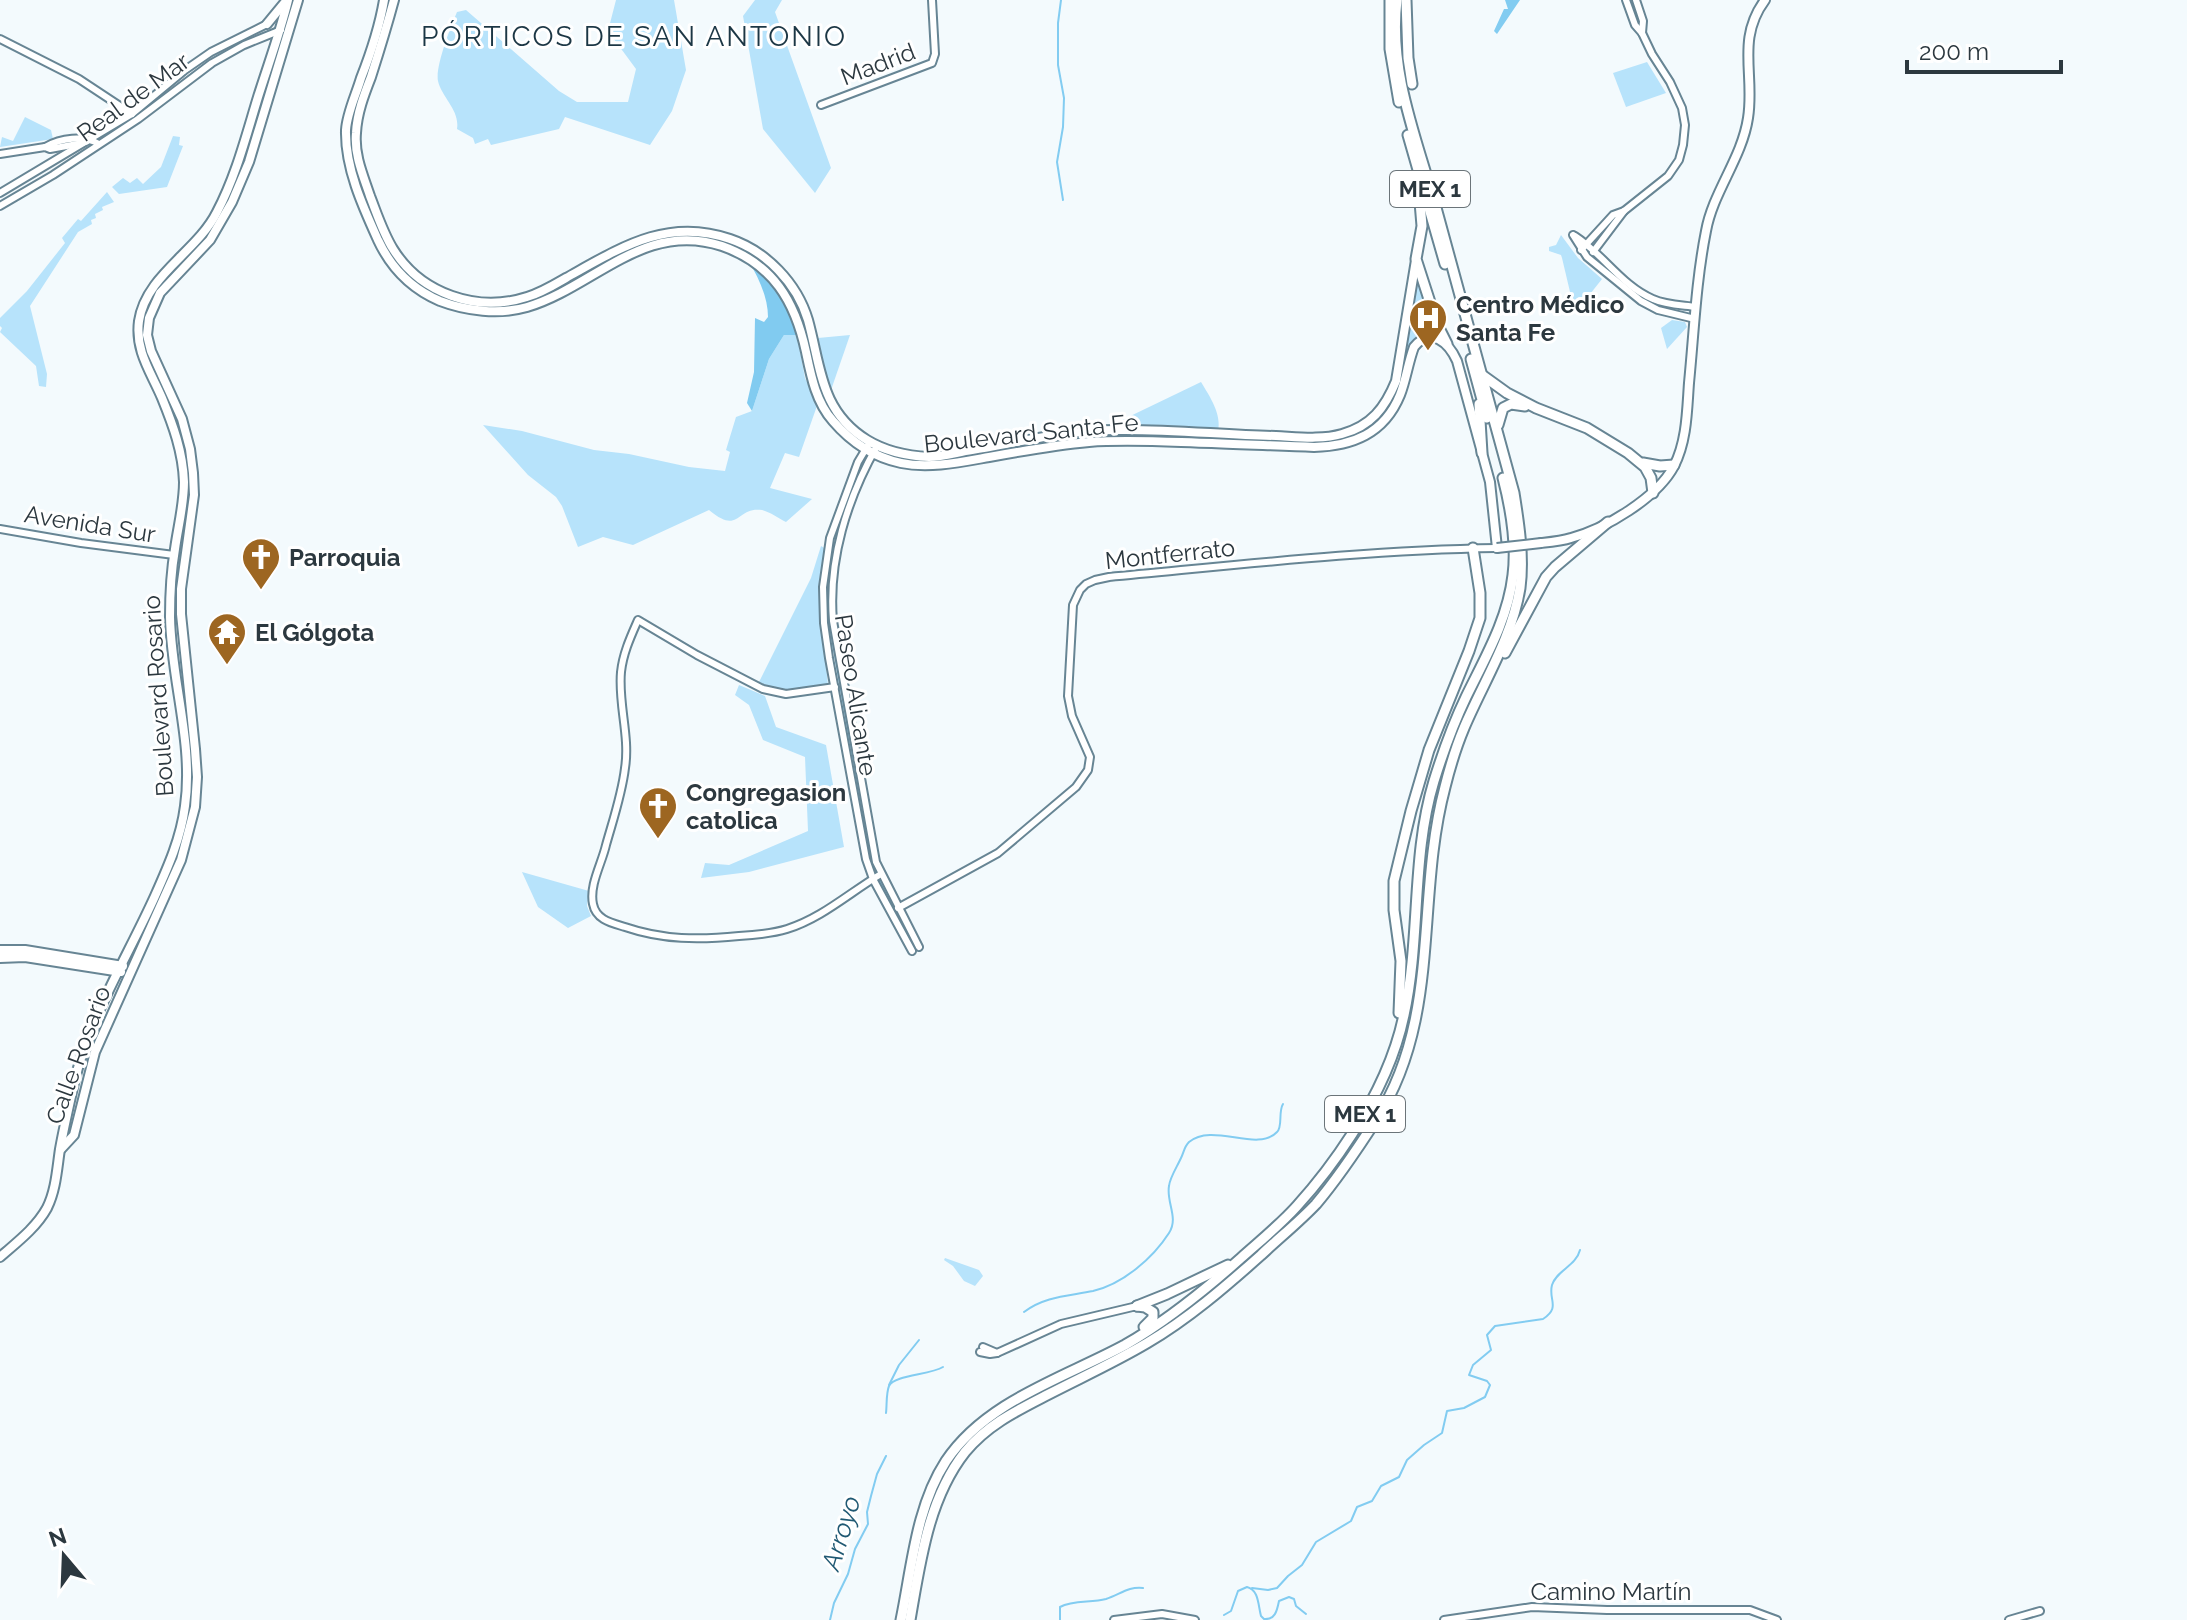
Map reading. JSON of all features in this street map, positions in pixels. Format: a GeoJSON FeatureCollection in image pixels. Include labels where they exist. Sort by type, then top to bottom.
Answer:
{"type":"FeatureCollection","features":[{"type":"Feature","properties":{"kind":"highway","name":"MEX 1"},"geometry":{"type":"LineString","coordinates":[[901,1620],[927,1501],[954,1450],[977,1427],[1007,1406],[1125,1344],[1188,1304],[1297,1207],[1334,1160],[1370,1105],[1389,1066],[1399,1036],[1411,971],[1420,845],[1432,788],[1446,743],[1502,620],[1513,576],[1512,518],[1392,73],[1390,0]]}},
{"type":"Feature","properties":{"kind":"highway","name":"MEX 1"},"geometry":{"type":"LineString","coordinates":[[910,1620],[937,1503],[949,1476],[973,1443],[1003,1418],[1146,1344],[1192,1314],[1254,1261],[1316,1203],[1377,1118],[1395,1086],[1413,1036],[1423,978],[1431,858],[1440,806],[1463,729],[1493,668],[1513,617],[1522,563],[1518,517],[1498,435],[1403,96],[1396,45],[1397,0]]}},
{"type":"Feature","properties":{"kind":"highway"},"geometry":{"type":"LineString","coordinates":[[1406,0],[1412,84]]}},
{"type":"Feature","properties":{"kind":"highway"},"geometry":{"type":"LineString","coordinates":[[1416,167],[1422,226],[1416,259],[1437,324],[1447,344]]}},
{"type":"Feature","properties":{"kind":"highway"},"geometry":{"type":"LineString","coordinates":[[1482,375],[1500,389],[1536,408],[1587,428],[1643,463],[1674,465]]}},
{"type":"Feature","properties":{"kind":"highway"},"geometry":{"type":"LineString","coordinates":[[1479,388],[1482,453]]}},
{"type":"Feature","properties":{"kind":"highway"},"geometry":{"type":"LineString","coordinates":[[1498,435],[1503,408],[1516,403],[1536,408]]}},
{"type":"Feature","properties":{"kind":"highway"},"geometry":{"type":"LineString","coordinates":[[1643,463],[1651,478],[1653,493]]}},
{"type":"Feature","properties":{"kind":"highway"},"geometry":{"type":"LineString","coordinates":[[1493,668],[1501,661],[1546,577],[1608,522]]}},
{"type":"Feature","properties":{"kind":"highway"},"geometry":{"type":"LineString","coordinates":[[1399,1036],[1401,961],[1394,910],[1394,881],[1429,750],[1480,618],[1481,600],[1473,548]]}},
{"type":"Feature","properties":{"kind":"highway"},"geometry":{"type":"LineString","coordinates":[[1137,1306],[1239,1260]]}},
{"type":"Feature","properties":{"kind":"highway"},"geometry":{"type":"LineString","coordinates":[[1125,1344],[1153,1318],[1150,1309],[1137,1306]]}},
{"type":"Feature","properties":{"kind":"main road"},"geometry":{"type":"LineString","coordinates":[[267,24],[287,0]]}},
{"type":"Feature","properties":{"kind":"main road","name":"Boulevard Rosario"},"geometry":{"type":"LineString","coordinates":[[130,971],[172,882],[183,838],[187,780],[170,620],[170,588],[184,496],[180,446],[140,351],[140,314],[154,286],[203,233],[217,213],[236,168],[281,30],[287,0]]}},
{"type":"Feature","properties":{"kind":"main road","name":"Boulevard Rosario"},"geometry":{"type":"LineString","coordinates":[[119,969],[183,838],[195,807],[197,777],[181,620],[181,589],[194,495],[192,457],[182,419],[151,351],[147,335],[149,318],[160,293],[205,246],[232,202],[249,162],[298,0]]}},
{"type":"Feature","properties":{"kind":"main road","name":"Boulevard Santa Fe"},"geometry":{"type":"LineString","coordinates":[[375,46],[384,0]]}},
{"type":"Feature","properties":{"kind":"main road","name":"Boulevard Santa Fe"},"geometry":{"type":"LineString","coordinates":[[394,0],[357,103],[355,140],[361,171],[389,241],[403,264],[425,284],[468,300],[506,301],[536,294],[621,248],[652,235],[687,231],[731,239],[753,249],[773,265],[791,286],[807,319],[825,392],[838,413],[871,448],[900,463],[942,464],[1061,445],[1117,440],[1314,447],[1343,445],[1372,431],[1392,409],[1399,397],[1414,347],[1419,341],[1434,338],[1447,344]]}},
{"type":"Feature","properties":{"kind":"main road"},"geometry":{"type":"LineString","coordinates":[[1447,344],[1457,361],[1490,482],[1497,548],[1569,539],[1608,522],[1653,493],[1674,465],[1686,422],[1706,227],[1746,130],[1749,110],[1747,42],[1753,21],[1765,0]]}},
{"type":"Feature","properties":{"kind":"main road","name":"Boulevard Santa Fe"},"geometry":{"type":"LineString","coordinates":[[871,448],[928,457],[1050,436],[1116,430],[1323,437],[1354,430],[1378,413],[1396,381],[1416,259]]}},
{"type":"Feature","properties":{"kind":"main road"},"geometry":{"type":"LineString","coordinates":[[170,620],[181,620]]}},
{"type":"Feature","properties":{"kind":"main road"},"geometry":{"type":"LineString","coordinates":[[0,950],[25,950],[130,971]]}},
{"type":"Feature","properties":{"kind":"main road"},"geometry":{"type":"LineString","coordinates":[[0,958],[25,957],[119,969]]}},
{"type":"Feature","properties":{"kind":"main road","name":"Calle Rosario"},"geometry":{"type":"LineString","coordinates":[[0,1257],[37,1222],[52,1195],[84,1048],[119,969]]}},
{"type":"Feature","properties":{"kind":"main road","name":"Calle Rosario"},"geometry":{"type":"LineString","coordinates":[[60,1149],[74,1135],[95,1052],[130,971]]}},
{"type":"Feature","properties":{"kind":"street","name":"Madrid"},"geometry":{"type":"LineString","coordinates":[[821,105],[932,63],[935,54],[932,0]]}},
{"type":"Feature","properties":{"kind":"street"},"geometry":{"type":"LineString","coordinates":[[1587,257],[1624,211],[1668,176],[1679,160],[1685,136],[1684,118],[1676,93],[1635,25],[1626,0]]}},
{"type":"Feature","properties":{"kind":"street"},"geometry":{"type":"LineString","coordinates":[[1636,0],[1643,21],[1642,33]]}},
{"type":"Feature","properties":{"kind":"street"},"geometry":{"type":"LineString","coordinates":[[0,193],[135,116],[185,70],[211,52],[267,24]]}},
{"type":"Feature","properties":{"kind":"street","name":"Real de Mar"},"geometry":{"type":"LineString","coordinates":[[0,206],[96,146],[212,63],[244,45],[291,26]]}},
{"type":"Feature","properties":{"kind":"street"},"geometry":{"type":"LineString","coordinates":[[0,39],[79,79],[135,116]]}},
{"type":"Feature","properties":{"kind":"street"},"geometry":{"type":"LineString","coordinates":[[0,154],[80,138],[96,146]]}},
{"type":"Feature","properties":{"kind":"street"},"geometry":{"type":"LineString","coordinates":[[1581,250],[1613,215],[1624,211]]}},
{"type":"Feature","properties":{"kind":"street"},"geometry":{"type":"LineString","coordinates":[[1695,319],[1649,306],[1587,257],[1573,235],[1588,244],[1637,290],[1651,299],[1696,307]]}},
{"type":"Feature","properties":{"kind":"street","name":"Paseo Alicante"},"geometry":{"type":"LineString","coordinates":[[871,448],[839,540],[832,581],[833,621],[870,834],[881,874],[916,949],[873,879],[863,847],[823,613],[823,578],[830,538],[850,482],[871,448]]}},
{"type":"Feature","properties":{"kind":"street","name":"Avenida Sur"},"geometry":{"type":"LineString","coordinates":[[0,529],[174,555]]}},
{"type":"Feature","properties":{"kind":"street"},"geometry":{"type":"LineString","coordinates":[[830,538],[839,540]]}},
{"type":"Feature","properties":{"kind":"street"},"geometry":{"type":"LineString","coordinates":[[1473,548],[1497,548]]}},
{"type":"Feature","properties":{"kind":"street","name":"Montferrato"},"geometry":{"type":"LineString","coordinates":[[898,908],[998,853],[1076,787],[1088,770],[1090,757],[1072,716],[1068,696],[1073,605],[1086,584],[1109,577],[1297,559],[1473,548]]}},
{"type":"Feature","properties":{"kind":"street"},"geometry":{"type":"LineString","coordinates":[[835,687],[786,694],[763,689],[638,620],[621,672],[626,746],[624,775],[597,875],[593,904],[598,914],[610,923],[656,936],[691,939],[747,936],[804,922],[881,874]]}},
{"type":"Feature","properties":{"kind":"street"},"geometry":{"type":"LineString","coordinates":[[982,1350],[997,1353],[1061,1324],[1137,1306]]}},
{"type":"Feature","properties":{"kind":"street","name":"Camino Martín"},"geometry":{"type":"LineString","coordinates":[[1444,1620],[1532,1607],[1750,1610],[1777,1620]]}},
{"type":"Feature","properties":{"kind":"street"},"geometry":{"type":"LineString","coordinates":[[1508,1620],[1511,1610]]}},
{"type":"Feature","properties":{"kind":"street"},"geometry":{"type":"LineString","coordinates":[[1511,1610],[1516,1620]]}},
{"type":"Feature","properties":{"kind":"street"},"geometry":{"type":"LineString","coordinates":[[2009,1620],[2040,1611]]}},
{"type":"Feature","properties":{"kind":"street"},"geometry":{"type":"LineString","coordinates":[[1114,1620],[1162,1614],[1195,1620]]}},
{"type":"Feature","properties":{"kind":"street"},"geometry":{"type":"LineString","coordinates":[[1481,1615],[1491,1620]]}},
{"type":"Feature","properties":{"kind":"shaded area"},"geometry":{"type":"Polygon","coordinates":[[[616,0],[674,0],[686,70],[672,111],[650,145],[565,117],[559,129],[491,145],[488,139],[475,144],[473,138],[457,129],[456,116],[440,87],[438,75],[444,46],[457,12],[466,10],[559,91],[577,102],[628,102],[636,69],[608,31],[616,0]]]}},
{"type":"Feature","properties":{"kind":"shaded area"},"geometry":{"type":"Polygon","coordinates":[[[755,0],[782,0],[775,12],[831,168],[815,193],[763,129],[743,16],[755,0]]]}},
{"type":"Feature","properties":{"kind":"shaded area"},"geometry":{"type":"Polygon","coordinates":[[[1505,0],[1520,0],[1497,34],[1494,31],[1504,9],[1508,9],[1505,0]]]}},
{"type":"Feature","properties":{"kind":"shaded area"},"geometry":{"type":"Polygon","coordinates":[[[1647,62],[1666,93],[1626,107],[1613,73],[1647,62]]]}},
{"type":"Feature","properties":{"kind":"shaded area"},"geometry":{"type":"Polygon","coordinates":[[[25,117],[51,130],[53,139],[0,147],[2,137],[13,141],[25,117]]]}},
{"type":"Feature","properties":{"kind":"shaded area"},"geometry":{"type":"Polygon","coordinates":[[[173,136],[180,137],[179,145],[183,146],[167,187],[119,194],[112,187],[123,178],[130,183],[137,178],[143,184],[161,167],[173,136]]]}},
{"type":"Feature","properties":{"kind":"shaded area"},"geometry":{"type":"Polygon","coordinates":[[[107,192],[114,202],[102,207],[103,210],[91,220],[92,224],[78,232],[30,306],[47,374],[46,387],[39,386],[36,366],[0,332],[0,318],[27,291],[65,243],[62,238],[78,219],[81,221],[107,192]]]}},
{"type":"Feature","properties":{"kind":"shaded area"},"geometry":{"type":"Polygon","coordinates":[[[1561,235],[1578,258],[1602,279],[1575,313],[1561,255],[1549,251],[1561,235]]]}},
{"type":"Feature","properties":{"kind":"shaded area"},"geometry":{"type":"Polygon","coordinates":[[[749,262],[788,304],[797,335],[784,335],[769,359],[752,411],[747,403],[754,372],[755,318],[764,322],[768,317],[762,288],[749,262]]]}},
{"type":"Feature","properties":{"kind":"shaded area"},"geometry":{"type":"Polygon","coordinates":[[[1418,270],[1438,333],[1431,332],[1415,338],[1402,369],[1418,270]]]}},
{"type":"Feature","properties":{"kind":"shaded area"},"geometry":{"type":"Polygon","coordinates":[[[1672,320],[1685,322],[1687,327],[1667,349],[1661,328],[1672,320]]]}},
{"type":"Feature","properties":{"kind":"shaded area"},"geometry":{"type":"Polygon","coordinates":[[[784,335],[797,335],[805,378],[818,403],[799,457],[785,453],[770,488],[812,499],[786,522],[762,510],[727,520],[709,510],[633,545],[603,537],[578,547],[556,497],[528,475],[483,425],[522,431],[594,450],[725,471],[730,452],[726,450],[736,417],[752,411],[769,359],[784,335]]]}},
{"type":"Feature","properties":{"kind":"shaded area"},"geometry":{"type":"Polygon","coordinates":[[[850,335],[831,390],[818,338],[850,335]]]}},
{"type":"Feature","properties":{"kind":"shaded area"},"geometry":{"type":"Polygon","coordinates":[[[1201,382],[1217,412],[1218,432],[1120,429],[1120,421],[1201,382]]]}},
{"type":"Feature","properties":{"kind":"shaded area"},"geometry":{"type":"Polygon","coordinates":[[[821,546],[826,549],[819,592],[828,685],[801,689],[768,686],[759,682],[811,578],[821,546]]]}},
{"type":"Feature","properties":{"kind":"shaded area"},"geometry":{"type":"Polygon","coordinates":[[[739,685],[765,696],[776,727],[826,745],[844,847],[749,872],[701,878],[705,863],[729,865],[808,831],[805,757],[763,740],[749,705],[735,695],[739,685]]]}},
{"type":"Feature","properties":{"kind":"shaded area"},"geometry":{"type":"Polygon","coordinates":[[[522,872],[589,891],[587,906],[591,916],[568,928],[538,907],[522,872]]]}},
{"type":"Feature","properties":{"kind":"shaded area"},"geometry":{"type":"Polygon","coordinates":[[[945,1258],[979,1270],[983,1276],[975,1286],[964,1281],[945,1258]]]}},
{"type":"Feature","properties":{"kind":"waterway"},"geometry":{"type":"LineString","coordinates":[[1061,0],[1058,65],[1064,98],[1057,162],[1063,200]]}},
{"type":"Feature","properties":{"kind":"waterway"},"geometry":{"type":"LineString","coordinates":[[829,564],[833,547]]}},
{"type":"Feature","properties":{"kind":"waterway"},"geometry":{"type":"LineString","coordinates":[[826,596],[828,570]]}},
{"type":"Feature","properties":{"kind":"waterway"},"geometry":{"type":"LineString","coordinates":[[827,610],[868,847],[883,888],[911,939]]}},
{"type":"Feature","properties":{"kind":"waterway","name":"Arroyo"},"geometry":{"type":"LineString","coordinates":[[1024,1312],[1049,1300],[1104,1288],[1136,1269],[1155,1252],[1172,1227],[1170,1183],[1189,1142],[1210,1135],[1258,1140],[1268,1138],[1279,1130],[1283,1104]]}},
{"type":"Feature","properties":{"kind":"waterway"},"geometry":{"type":"LineString","coordinates":[[1252,1588],[1277,1588],[1302,1565],[1316,1542],[1351,1521],[1357,1507],[1372,1501],[1381,1486],[1399,1477],[1407,1460],[1442,1433],[1447,1411],[1464,1408],[1485,1397],[1490,1385],[1469,1375],[1473,1365],[1491,1350],[1487,1335],[1495,1326],[1543,1319],[1548,1315],[1553,1307],[1551,1290],[1554,1280],[1575,1260],[1580,1250]]}},
{"type":"Feature","properties":{"kind":"waterway"},"geometry":{"type":"LineString","coordinates":[[889,1385],[899,1365],[919,1340]]}},
{"type":"Feature","properties":{"kind":"waterway","name":"Arroyo"},"geometry":{"type":"LineString","coordinates":[[886,1413],[888,1389],[892,1382],[943,1367]]}},
{"type":"Feature","properties":{"kind":"waterway","name":"Arroyo"},"geometry":{"type":"LineString","coordinates":[[830,1620],[855,1549],[868,1524],[871,1496],[886,1456]]}},
{"type":"Feature","properties":{"kind":"waterway"},"geometry":{"type":"LineString","coordinates":[[1224,1615],[1231,1611],[1238,1591],[1247,1587],[1256,1595],[1264,1619],[1273,1616],[1279,1601],[1289,1597],[1306,1614]]}},
{"type":"Feature","properties":{"kind":"waterway"},"geometry":{"type":"LineString","coordinates":[[1060,1620],[1060,1607],[1065,1605],[1106,1599],[1143,1588]]}},
{"type":"Feature","properties":{"kind":"place","name":"Centro Médico Santa Fe"},"geometry":{"type":"Point","coordinates":[1428,352]}},
{"type":"Feature","properties":{"kind":"place","name":"Parroquia"},"geometry":{"type":"Point","coordinates":[261,591]}},
{"type":"Feature","properties":{"kind":"place","name":"El Gólgota"},"geometry":{"type":"Point","coordinates":[227,666]}},
{"type":"Feature","properties":{"kind":"place","name":"Congregasion catolica"},"geometry":{"type":"Point","coordinates":[658,840]}},
{"type":"Feature","properties":{"kind":"district","name":"PÓRTICOS DE SAN ANTONIO"},"geometry":{"type":"Point","coordinates":[634,36]}}]}
